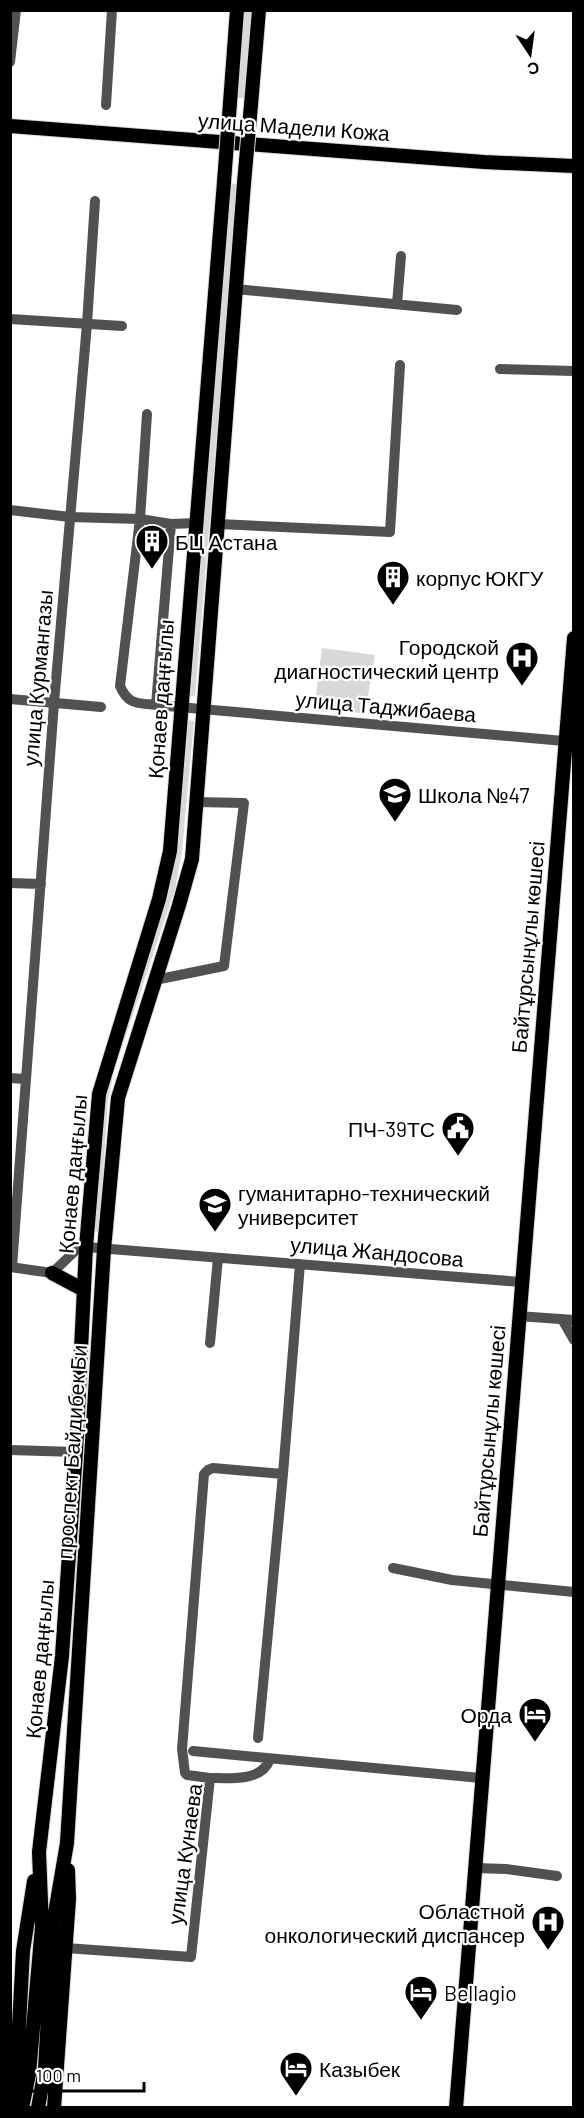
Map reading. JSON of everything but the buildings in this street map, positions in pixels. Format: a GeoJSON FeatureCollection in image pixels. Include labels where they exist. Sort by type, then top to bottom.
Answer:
{"type":"FeatureCollection","features":[{"type":"Feature","properties":{"kind":"main road","name":"Қонаев даңғылы"},"geometry":{"type":"LineString","coordinates":[[22,2108],[29,2074],[42,1926],[39,1852],[62,1656],[76,1452],[86,1247],[99,1094],[159,899],[170,851],[237,10]]}},
{"type":"Feature","properties":{"kind":"main road","name":"Қонаев даңғылы"},"geometry":{"type":"LineString","coordinates":[[103,1264],[118,1098],[192,859],[259,10]]}},
{"type":"Feature","properties":{"kind":"main road","name":"улица Мадели Кожа"},"geometry":{"type":"LineString","coordinates":[[10,126],[484,162],[573,166]]}},
{"type":"Feature","properties":{"kind":"main road"},"geometry":{"type":"LineString","coordinates":[[564,741],[573,638]]}},
{"type":"Feature","properties":{"kind":"main road","name":"Байтұрсынұлы көшесі"},"geometry":{"type":"LineString","coordinates":[[456,2108],[518,1316],[568,759],[564,741]]}},
{"type":"Feature","properties":{"kind":"main road","name":"проспект Байдибек Би"},"geometry":{"type":"LineString","coordinates":[[38,2108],[45,2069],[53,1925],[67,1843],[103,1264]]}},
{"type":"Feature","properties":{"kind":"main road"},"geometry":{"type":"LineString","coordinates":[[52,1273],[84,1290]]}},
{"type":"Feature","properties":{"kind":"main road"},"geometry":{"type":"LineString","coordinates":[[54,2108],[69,1899],[67,1843]]}},
{"type":"Feature","properties":{"kind":"main road"},"geometry":{"type":"LineString","coordinates":[[10,2105],[17,2063],[23,1951],[39,1852]]}},
{"type":"Feature","properties":{"kind":"street"},"geometry":{"type":"LineString","coordinates":[[10,62],[16,10]]}},
{"type":"Feature","properties":{"kind":"street"},"geometry":{"type":"LineString","coordinates":[[106,105],[112,10]]}},
{"type":"Feature","properties":{"kind":"street","name":"улица Курмангазы"},"geometry":{"type":"LineString","coordinates":[[11,1267],[24,1079],[87,324],[95,201]]}},
{"type":"Feature","properties":{"kind":"street"},"geometry":{"type":"LineString","coordinates":[[397,304],[401,255]]}},
{"type":"Feature","properties":{"kind":"street"},"geometry":{"type":"LineString","coordinates":[[236,289],[457,310]]}},
{"type":"Feature","properties":{"kind":"street"},"geometry":{"type":"LineString","coordinates":[[10,319],[122,326]]}},
{"type":"Feature","properties":{"kind":"street"},"geometry":{"type":"LineString","coordinates":[[219,524],[390,532],[400,365]]}},
{"type":"Feature","properties":{"kind":"street"},"geometry":{"type":"LineString","coordinates":[[500,369],[573,371]]}},
{"type":"Feature","properties":{"kind":"street","name":"улица Таджибаева"},"geometry":{"type":"LineString","coordinates":[[147,414],[140,519],[120,686],[130,701],[181,709],[564,741]]}},
{"type":"Feature","properties":{"kind":"street"},"geometry":{"type":"LineString","coordinates":[[10,510],[70,517],[140,519],[171,524],[196,523]]}},
{"type":"Feature","properties":{"kind":"street"},"geometry":{"type":"LineString","coordinates":[[156,705],[171,524]]}},
{"type":"Feature","properties":{"kind":"street"},"geometry":{"type":"LineString","coordinates":[[10,699],[102,707]]}},
{"type":"Feature","properties":{"kind":"street"},"geometry":{"type":"LineString","coordinates":[[155,980],[224,966],[244,803],[196,802]]}},
{"type":"Feature","properties":{"kind":"street"},"geometry":{"type":"LineString","coordinates":[[10,883],[41,884]]}},
{"type":"Feature","properties":{"kind":"street"},"geometry":{"type":"LineString","coordinates":[[10,1078],[24,1079]]}},
{"type":"Feature","properties":{"kind":"street"},"geometry":{"type":"LineString","coordinates":[[11,1267],[52,1273],[76,1250],[86,1247]]}},
{"type":"Feature","properties":{"kind":"street","name":"улица Жандосова"},"geometry":{"type":"LineString","coordinates":[[86,1247],[521,1282]]}},
{"type":"Feature","properties":{"kind":"street"},"geometry":{"type":"LineString","coordinates":[[210,1342],[218,1258]]}},
{"type":"Feature","properties":{"kind":"street"},"geometry":{"type":"LineString","coordinates":[[258,1738],[300,1264]]}},
{"type":"Feature","properties":{"kind":"street"},"geometry":{"type":"LineString","coordinates":[[518,1316],[568,1320],[573,1340]]}},
{"type":"Feature","properties":{"kind":"street"},"geometry":{"type":"LineString","coordinates":[[10,1450],[76,1452]]}},
{"type":"Feature","properties":{"kind":"street"},"geometry":{"type":"LineString","coordinates":[[210,1778],[184,1773],[182,1749],[204,1474],[213,1468],[283,1473]]}},
{"type":"Feature","properties":{"kind":"street"},"geometry":{"type":"LineString","coordinates":[[393,1568],[452,1580],[573,1592]]}},
{"type":"Feature","properties":{"kind":"street"},"geometry":{"type":"LineString","coordinates":[[193,1751],[269,1762],[481,1778]]}},
{"type":"Feature","properties":{"kind":"street","name":"улица Кунаева"},"geometry":{"type":"LineString","coordinates":[[66,1948],[191,1957],[210,1778],[244,1778],[260,1771],[269,1762]]}},
{"type":"Feature","properties":{"kind":"street"},"geometry":{"type":"LineString","coordinates":[[475,1868],[507,1869],[557,1876]]}},
{"type":"Feature","properties":{"kind":"shaded area"},"geometry":{"type":"Polygon","coordinates":[[[244,11],[252,11],[245,98],[237,98],[244,11]]]}},
{"type":"Feature","properties":{"kind":"shaded area"},"geometry":{"type":"Polygon","coordinates":[[[230,183],[238,184],[195,696],[188,696],[230,183]]]}},
{"type":"Feature","properties":{"kind":"shaded area"},"geometry":{"type":"Polygon","coordinates":[[[322,648],[375,655],[365,713],[314,711],[322,648]]]}},
{"type":"Feature","properties":{"kind":"shaded area"},"geometry":{"type":"Polygon","coordinates":[[[186,720],[194,721],[182,852],[175,889],[114,1071],[108,1101],[99,1232],[95,1231],[104,1101],[113,1061],[170,888],[176,852],[186,720]]]}},
{"type":"Feature","properties":{"kind":"place","name":"БЦ Астана"},"geometry":{"type":"Point","coordinates":[152,570]}},
{"type":"Feature","properties":{"kind":"place","name":"корпус ЮКГУ"},"geometry":{"type":"Point","coordinates":[393,606]}},
{"type":"Feature","properties":{"kind":"place","name":"Городской диагностический центр"},"geometry":{"type":"Point","coordinates":[522,687]}},
{"type":"Feature","properties":{"kind":"place","name":"Школа №47"},"geometry":{"type":"Point","coordinates":[395,823]}},
{"type":"Feature","properties":{"kind":"place","name":"ПЧ-39ТС"},"geometry":{"type":"Point","coordinates":[458,1157]}},
{"type":"Feature","properties":{"kind":"place","name":"гуманитарно-технический университет"},"geometry":{"type":"Point","coordinates":[215,1233]}},
{"type":"Feature","properties":{"kind":"place","name":"Орда"},"geometry":{"type":"Point","coordinates":[535,1743]}},
{"type":"Feature","properties":{"kind":"place","name":"Областной онкологический диспансер"},"geometry":{"type":"Point","coordinates":[548,1951]}},
{"type":"Feature","properties":{"kind":"place","name":"Bellagio"},"geometry":{"type":"Point","coordinates":[421,2021]}},
{"type":"Feature","properties":{"kind":"place","name":"Казыбек"},"geometry":{"type":"Point","coordinates":[296,2097]}}]}
